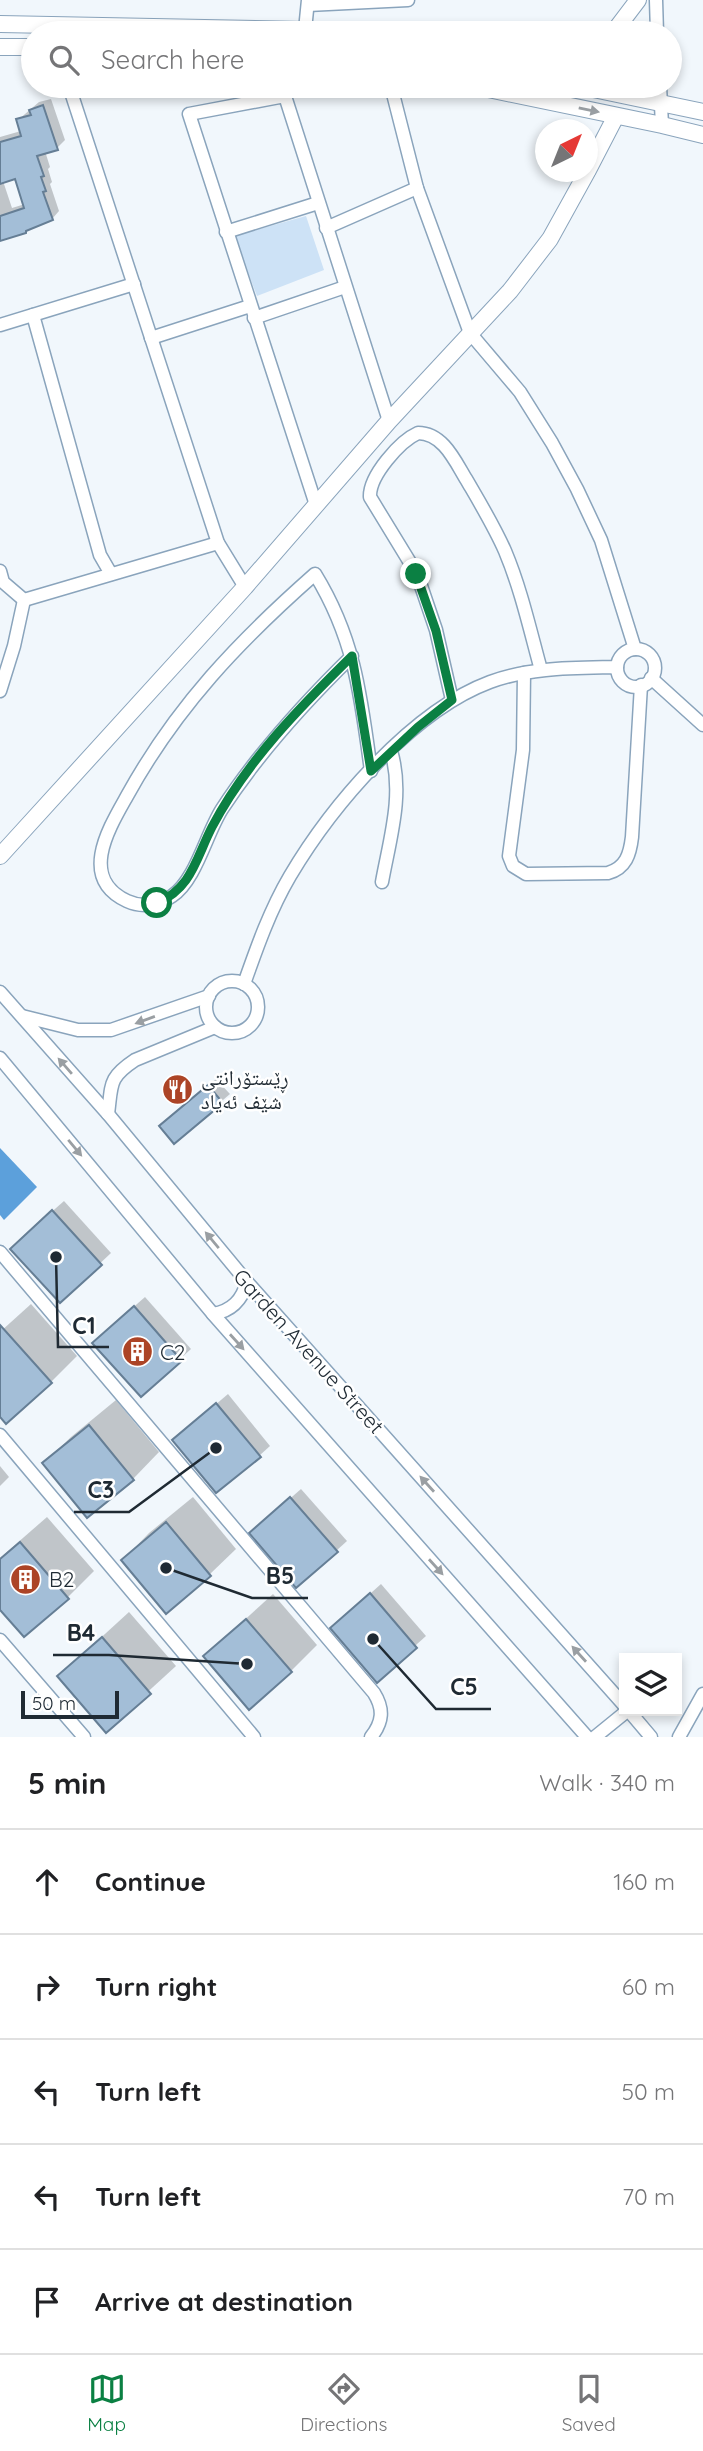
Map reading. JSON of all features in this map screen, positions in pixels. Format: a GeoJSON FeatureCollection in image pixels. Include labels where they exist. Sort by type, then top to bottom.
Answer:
{"type":"FeatureCollection","features":[{"type":"Feature","properties":{"kind":"street"},"geometry":{"type":"LineString","coordinates":[[306,21],[308,2],[408,0]]}},
{"type":"Feature","properties":{"kind":"street"},"geometry":{"type":"LineString","coordinates":[[622,21],[638,0]]}},
{"type":"Feature","properties":{"kind":"street"},"geometry":{"type":"LineString","coordinates":[[656,0],[657,21]]}},
{"type":"Feature","properties":{"kind":"street"},"geometry":{"type":"LineString","coordinates":[[0,24],[21,24]]}},
{"type":"Feature","properties":{"kind":"street"},"geometry":{"type":"LineString","coordinates":[[0,47],[21,47]]}},
{"type":"Feature","properties":{"kind":"street"},"geometry":{"type":"LineString","coordinates":[[73,98],[218,543],[245,587]]}},
{"type":"Feature","properties":{"kind":"street"},"geometry":{"type":"LineString","coordinates":[[274,98],[190,114],[316,505]]}},
{"type":"Feature","properties":{"kind":"street"},"geometry":{"type":"LineString","coordinates":[[286,98],[389,421]]}},
{"type":"Feature","properties":{"kind":"street"},"geometry":{"type":"LineString","coordinates":[[394,98],[418,188],[470,333],[520,391],[577,489],[601,540],[635,649]]}},
{"type":"Feature","properties":{"kind":"street"},"geometry":{"type":"LineString","coordinates":[[530,98],[703,135]]}},
{"type":"Feature","properties":{"kind":"street"},"geometry":{"type":"LineString","coordinates":[[637,98],[703,112]]}},
{"type":"Feature","properties":{"kind":"street"},"geometry":{"type":"LineString","coordinates":[[661,98],[662,125]]}},
{"type":"Feature","properties":{"kind":"street"},"geometry":{"type":"LineString","coordinates":[[598,149],[615,116]]}},
{"type":"Feature","properties":{"kind":"street"},"geometry":{"type":"LineString","coordinates":[[0,856],[245,587],[389,421],[531,266],[550,239],[581,182]]}},
{"type":"Feature","properties":{"kind":"street"},"geometry":{"type":"LineString","coordinates":[[326,228],[418,188]]}},
{"type":"Feature","properties":{"kind":"street"},"geometry":{"type":"LineString","coordinates":[[226,232],[318,204]]}},
{"type":"Feature","properties":{"kind":"street"},"geometry":{"type":"LineString","coordinates":[[0,325],[134,284]]}},
{"type":"Feature","properties":{"kind":"street"},"geometry":{"type":"LineString","coordinates":[[151,338],[345,287]]}},
{"type":"Feature","properties":{"kind":"street"},"geometry":{"type":"LineString","coordinates":[[33,314],[100,555],[111,574]]}},
{"type":"Feature","properties":{"kind":"street"},"geometry":{"type":"LineString","coordinates":[[452,700],[434,622],[416,574],[370,497],[372,484],[380,470],[405,440],[418,433],[434,437],[449,452],[494,527],[523,602],[541,670]]}},
{"type":"Feature","properties":{"kind":"street"},"geometry":{"type":"LineString","coordinates":[[24,600],[57,593],[111,574],[218,543]]}},
{"type":"Feature","properties":{"kind":"street"},"geometry":{"type":"LineString","coordinates":[[0,572],[3,582],[24,600]]}},
{"type":"Feature","properties":{"kind":"street"},"geometry":{"type":"LineString","coordinates":[[352,656],[290,718],[257,761],[222,809],[191,873],[180,889],[166,899],[148,905],[129,902],[114,893],[101,871],[104,842],[160,739],[231,653],[315,575],[334,606],[352,656],[371,771]]}},
{"type":"Feature","properties":{"kind":"street"},"geometry":{"type":"LineString","coordinates":[[0,691],[15,646],[24,600]]}},
{"type":"Feature","properties":{"kind":"street"},"geometry":{"type":"LineString","coordinates":[[524,673],[523,750],[509,856],[513,866],[526,874],[608,873],[620,868],[628,857],[646,682],[654,671],[652,659],[643,651],[635,649],[621,656],[617,667],[625,683],[636,686],[646,682]]}},
{"type":"Feature","properties":{"kind":"street"},"geometry":{"type":"LineString","coordinates":[[243,984],[289,876],[337,808],[391,751],[452,700],[491,681],[541,670],[617,667]]}},
{"type":"Feature","properties":{"kind":"street"},"geometry":{"type":"LineString","coordinates":[[646,682],[703,725]]}},
{"type":"Feature","properties":{"kind":"street"},"geometry":{"type":"LineString","coordinates":[[382,882],[398,789],[391,751]]}},
{"type":"Feature","properties":{"kind":"street"},"geometry":{"type":"LineString","coordinates":[[22,1016],[78,1030],[111,1030],[209,996],[220,985],[228,982],[243,984],[256,996],[258,1004],[254,1022],[240,1032],[231,1034],[215,1027],[207,1013],[209,996]]}},
{"type":"Feature","properties":{"kind":"street","name":"Garden Avenue Street"},"geometry":{"type":"LineString","coordinates":[[0,992],[108,1114],[247,1282],[619,1699]]}},
{"type":"Feature","properties":{"kind":"street"},"geometry":{"type":"LineString","coordinates":[[108,1114],[113,1078],[123,1068],[135,1060],[215,1027]]}},
{"type":"Feature","properties":{"kind":"street"},"geometry":{"type":"LineString","coordinates":[[0,1058],[5,1068],[213,1314],[587,1737]]}},
{"type":"Feature","properties":{"kind":"street"},"geometry":{"type":"LineString","coordinates":[[0,1252],[374,1693],[379,1700],[382,1715],[371,1737]]}},
{"type":"Feature","properties":{"kind":"street"},"geometry":{"type":"LineString","coordinates":[[213,1314],[234,1306],[244,1294],[247,1282]]}},
{"type":"Feature","properties":{"kind":"street"},"geometry":{"type":"LineString","coordinates":[[0,1434],[254,1737]]}},
{"type":"Feature","properties":{"kind":"street"},"geometry":{"type":"LineString","coordinates":[[0,1640],[84,1737]]}},
{"type":"Feature","properties":{"kind":"street"},"geometry":{"type":"LineString","coordinates":[[679,1737],[703,1694]]}},
{"type":"Feature","properties":{"kind":"street"},"geometry":{"type":"LineString","coordinates":[[595,1737],[622,1716]]}},
{"type":"Feature","properties":{"kind":"street"},"geometry":{"type":"LineString","coordinates":[[632,1716],[651,1737]]}},
{"type":"Feature","properties":{"kind":"shaded area"},"geometry":{"type":"Polygon","coordinates":[[[306,216],[324,270],[257,296],[234,236],[306,216]]]}},
{"type":"Feature","properties":{"kind":"water"},"geometry":{"type":"Polygon","coordinates":[[[0,1148],[37,1187],[4,1220],[0,1215],[0,1148]]]}},
{"type":"Feature","properties":{"kind":"building"},"geometry":{"type":"Polygon","coordinates":[[[43,105],[58,150],[37,156],[44,176],[41,177],[46,191],[43,192],[53,220],[26,233],[0,241],[0,216],[24,208],[15,179],[0,184],[0,142],[21,136],[16,119],[31,115],[29,110],[43,105]]]}},
{"type":"Feature","properties":{"kind":"building"},"geometry":{"type":"Polygon","coordinates":[[[208,1085],[223,1103],[174,1144],[159,1126],[208,1085]]]}},
{"type":"Feature","properties":{"kind":"building"},"geometry":{"type":"Polygon","coordinates":[[[52,1210],[102,1265],[60,1303],[10,1249],[52,1210]]]}},
{"type":"Feature","properties":{"kind":"building","name":"C2"},"geometry":{"type":"Polygon","coordinates":[[[134,1306],[182,1361],[141,1397],[92,1343],[134,1306]]]}},
{"type":"Feature","properties":{"kind":"building"},"geometry":{"type":"Polygon","coordinates":[[[0,1325],[52,1383],[6,1424],[0,1417],[0,1325]]]}},
{"type":"Feature","properties":{"kind":"building"},"geometry":{"type":"Polygon","coordinates":[[[216,1403],[261,1457],[216,1493],[172,1440],[216,1403]]]}},
{"type":"Feature","properties":{"kind":"building"},"geometry":{"type":"Polygon","coordinates":[[[89,1425],[134,1480],[87,1518],[42,1463],[89,1425]]]}},
{"type":"Feature","properties":{"kind":"building"},"geometry":{"type":"Polygon","coordinates":[[[290,1497],[338,1552],[296,1588],[249,1533],[290,1497]]]}},
{"type":"Feature","properties":{"kind":"building"},"geometry":{"type":"Polygon","coordinates":[[[166,1522],[211,1576],[166,1614],[121,1560],[166,1522]]]}},
{"type":"Feature","properties":{"kind":"building","name":"B2"},"geometry":{"type":"Polygon","coordinates":[[[20,1542],[69,1599],[24,1637],[0,1610],[0,1559],[20,1542]]]}},
{"type":"Feature","properties":{"kind":"building"},"geometry":{"type":"Polygon","coordinates":[[[370,1593],[417,1648],[377,1683],[330,1628],[370,1593]]]}},
{"type":"Feature","properties":{"kind":"building"},"geometry":{"type":"Polygon","coordinates":[[[246,1619],[292,1672],[249,1710],[203,1656],[246,1619]]]}},
{"type":"Feature","properties":{"kind":"building"},"geometry":{"type":"Polygon","coordinates":[[[102,1637],[151,1694],[106,1733],[57,1676],[102,1637]]]}},
{"type":"Feature","properties":{"kind":"place","name":"ڕێستۆرانتی شێف ئەیاد"},"geometry":{"type":"Point","coordinates":[178,1089]}},
{"type":"Feature","properties":{"kind":"place","name":"C1"},"geometry":{"type":"Point","coordinates":[56,1257]}},
{"type":"Feature","properties":{"kind":"place","name":"C2"},"geometry":{"type":"Point","coordinates":[137,1352]}},
{"type":"Feature","properties":{"kind":"place","name":"C3"},"geometry":{"type":"Point","coordinates":[216,1448]}},
{"type":"Feature","properties":{"kind":"place","name":"B5"},"geometry":{"type":"Point","coordinates":[166,1568]}},
{"type":"Feature","properties":{"kind":"place","name":"B2"},"geometry":{"type":"Point","coordinates":[26,1579]}},
{"type":"Feature","properties":{"kind":"place","name":"C5"},"geometry":{"type":"Point","coordinates":[373,1639]}},
{"type":"Feature","properties":{"kind":"place","name":"B4"},"geometry":{"type":"Point","coordinates":[247,1664]}},
{"type":"Feature","properties":{"kind":"route"},"geometry":{"type":"LineString","coordinates":[[157,903],[173,895],[185,883],[222,809],[276,735],[352,656],[371,771],[383,757],[452,700],[432,613],[416,574]]}}]}
